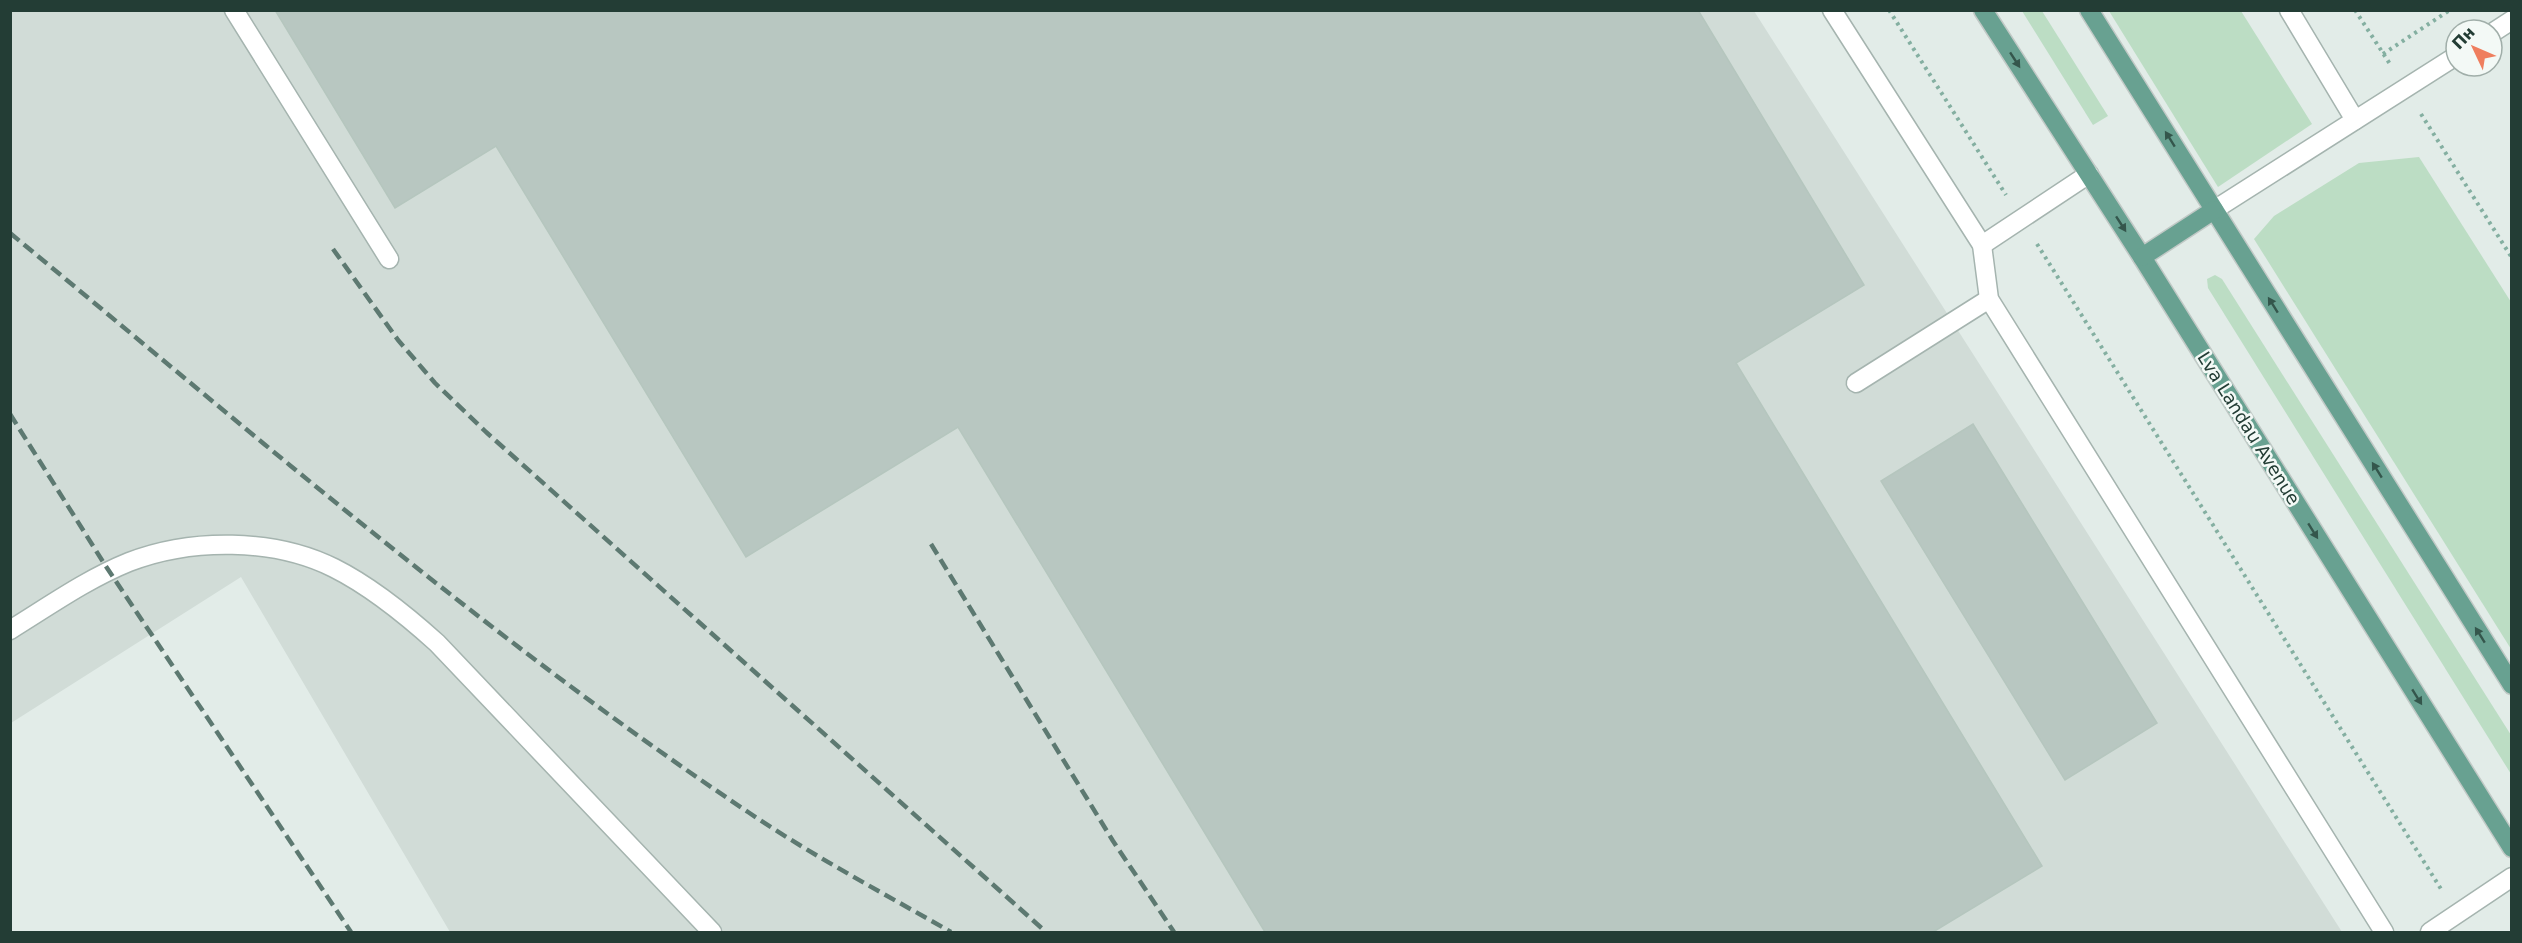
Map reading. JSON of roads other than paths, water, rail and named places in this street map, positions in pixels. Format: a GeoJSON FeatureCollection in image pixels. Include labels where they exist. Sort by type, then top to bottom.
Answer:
{"type":"FeatureCollection","features":[{"type":"Feature","properties":{"kind":"main road","name":"Lva Landau Avenue"},"geometry":{"type":"LineString","coordinates":[[1983,10],[2142,257],[2511,848]]}},
{"type":"Feature","properties":{"kind":"main road"},"geometry":{"type":"LineString","coordinates":[[2090,10],[2511,685]]}},
{"type":"Feature","properties":{"kind":"main road"},"geometry":{"type":"LineString","coordinates":[[2142,257],[2214,210]]}},
{"type":"Feature","properties":{"kind":"street"},"geometry":{"type":"LineString","coordinates":[[234,10],[389,259]]}},
{"type":"Feature","properties":{"kind":"street"},"geometry":{"type":"LineString","coordinates":[[1832,10],[1982,245],[1989,299],[2384,933]]}},
{"type":"Feature","properties":{"kind":"street"},"geometry":{"type":"LineString","coordinates":[[2289,10],[2355,120]]}},
{"type":"Feature","properties":{"kind":"street"},"geometry":{"type":"LineString","coordinates":[[2214,210],[2444,64]]}},
{"type":"Feature","properties":{"kind":"street"},"geometry":{"type":"LineString","coordinates":[[1982,245],[2089,174]]}},
{"type":"Feature","properties":{"kind":"street"},"geometry":{"type":"LineString","coordinates":[[1856,383],[1989,299]]}},
{"type":"Feature","properties":{"kind":"street"},"geometry":{"type":"LineString","coordinates":[[10,630],[91,580],[129,562],[159,553],[222,545],[252,547],[310,558],[334,568],[389,603],[437,643],[712,933]]}},
{"type":"Feature","properties":{"kind":"street"},"geometry":{"type":"LineString","coordinates":[[2430,933],[2511,877]]}},
{"type":"Feature","properties":{"kind":"railway"},"geometry":{"type":"LineString","coordinates":[[10,233],[372,532],[557,676],[748,812],[848,874],[951,932]]}},
{"type":"Feature","properties":{"kind":"railway"},"geometry":{"type":"LineString","coordinates":[[333,249],[398,340],[435,383],[486,432],[1046,932]]}},
{"type":"Feature","properties":{"kind":"railway"},"geometry":{"type":"LineString","coordinates":[[10,414],[105,565],[351,932]]}},
{"type":"Feature","properties":{"kind":"railway"},"geometry":{"type":"LineString","coordinates":[[931,544],[1113,841],[1174,932]]}}]}
